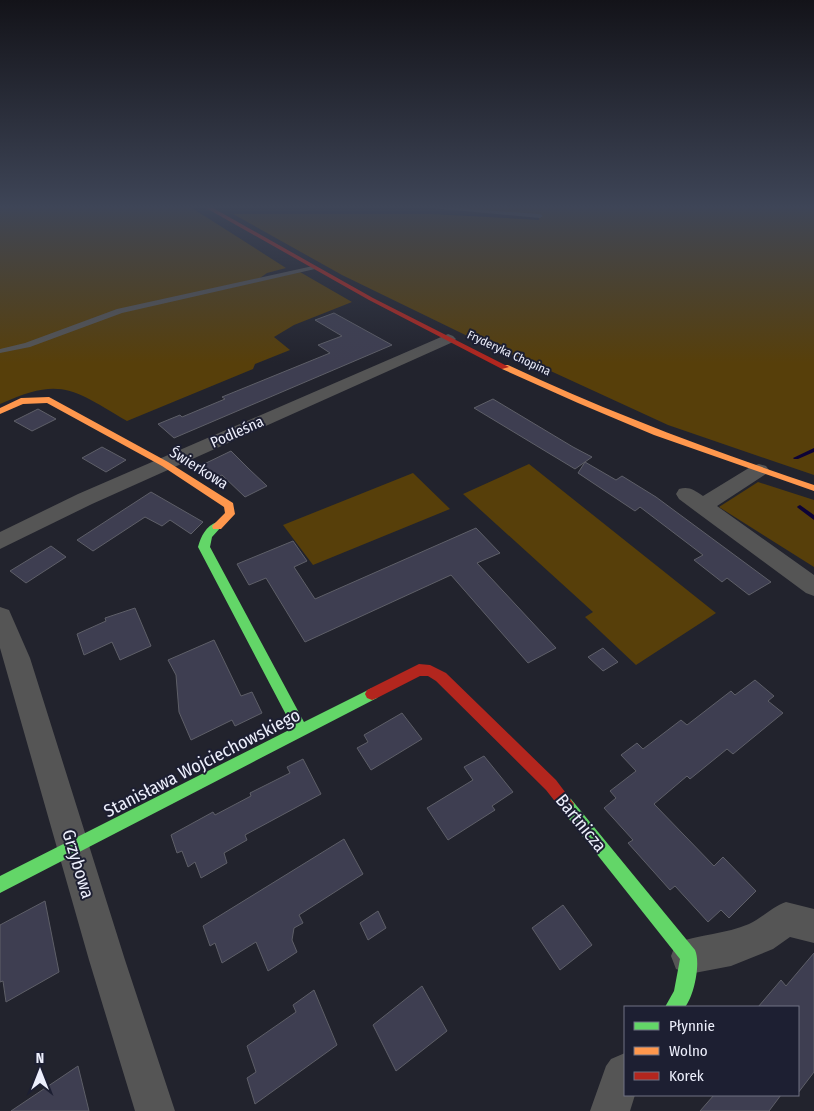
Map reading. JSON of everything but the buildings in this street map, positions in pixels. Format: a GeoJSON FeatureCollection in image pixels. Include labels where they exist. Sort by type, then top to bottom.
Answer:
{"type":"FeatureCollection","features":[{"type":"Feature","properties":{"kind":"street","name":"Fryderyka Chopina"},"geometry":{"type":"LineString","coordinates":[[299,260],[448,339],[552,389],[682,443],[814,488]]}},
{"type":"Feature","properties":{"kind":"street","name":"Podleśna"},"geometry":{"type":"LineString","coordinates":[[0,541],[53,514],[448,339]]}},
{"type":"Feature","properties":{"kind":"street","name":"Świerkowa"},"geometry":{"type":"LineString","coordinates":[[0,411],[21,401],[49,400],[164,464],[229,505],[230,514],[207,536],[204,548],[302,731]]}},
{"type":"Feature","properties":{"kind":"street"},"geometry":{"type":"LineString","coordinates":[[759,470],[694,500],[814,587]]}},
{"type":"Feature","properties":{"kind":"street","name":"Grzybowa"},"geometry":{"type":"LineString","coordinates":[[0,617],[17,658],[155,1111]]}},
{"type":"Feature","properties":{"kind":"street","name":"Stanisława Wojciechowskiego"},"geometry":{"type":"LineString","coordinates":[[0,885],[419,670]]}},
{"type":"Feature","properties":{"kind":"street","name":"Bartnicza"},"geometry":{"type":"LineString","coordinates":[[419,670],[430,671],[441,677],[550,785],[689,956]]}},
{"type":"Feature","properties":{"kind":"street"},"geometry":{"type":"LineString","coordinates":[[675,1006],[683,995],[689,956],[731,948],[761,937],[786,918],[814,926]]}},
{"type":"Feature","properties":{"kind":"street"},"geometry":{"type":"LineString","coordinates":[[610,1111],[620,1080],[624,1074]]}},
{"type":"Feature","properties":{"kind":"lane"},"geometry":{"type":"LineString","coordinates":[[0,351],[35,342],[120,311],[313,268]]}},
{"type":"Feature","properties":{"kind":"shaded area"},"geometry":{"type":"Polygon","coordinates":[[[0,260],[273,260],[286,268],[267,273],[260,278],[198,295],[300,272],[352,302],[294,325],[274,337],[290,350],[255,364],[253,369],[127,421],[93,401],[66,390],[38,390],[0,404],[0,260]]]}},
{"type":"Feature","properties":{"kind":"shaded area"},"geometry":{"type":"Polygon","coordinates":[[[315,260],[814,260],[814,475],[668,425],[531,362],[490,347],[315,260]]]}},
{"type":"Feature","properties":{"kind":"shaded area"},"geometry":{"type":"Polygon","coordinates":[[[529,464],[716,613],[636,665],[585,617],[593,612],[463,494],[529,464]]]}},
{"type":"Feature","properties":{"kind":"shaded area"},"geometry":{"type":"Polygon","coordinates":[[[413,473],[450,509],[313,565],[283,525],[413,473]]]}},
{"type":"Feature","properties":{"kind":"shaded area"},"geometry":{"type":"Polygon","coordinates":[[[758,482],[814,500],[814,567],[719,507],[758,482]]]}},
{"type":"Feature","properties":{"kind":"waterway"},"geometry":{"type":"LineString","coordinates":[[796,458],[814,450]]}},
{"type":"Feature","properties":{"kind":"waterway"},"geometry":{"type":"LineString","coordinates":[[800,507],[814,518]]}},
{"type":"Feature","properties":{"kind":"traffic: fast"},"geometry":{"type":"LineString","coordinates":[[217,526],[207,536],[204,547],[302,731]]}},
{"type":"Feature","properties":{"kind":"traffic: fast"},"geometry":{"type":"LineString","coordinates":[[0,885],[372,694]]}},
{"type":"Feature","properties":{"kind":"traffic: fast"},"geometry":{"type":"LineString","coordinates":[[566,804],[689,956],[683,995],[675,1006]]}},
{"type":"Feature","properties":{"kind":"traffic: slow"},"geometry":{"type":"LineString","coordinates":[[505,367],[658,433],[735,462],[814,488]]}},
{"type":"Feature","properties":{"kind":"traffic: slow"},"geometry":{"type":"LineString","coordinates":[[0,411],[21,401],[49,400],[165,464],[229,505],[230,514],[217,526]]}},
{"type":"Feature","properties":{"kind":"traffic: jam"},"geometry":{"type":"LineString","coordinates":[[301,260],[371,299],[505,367]]}},
{"type":"Feature","properties":{"kind":"traffic: jam"},"geometry":{"type":"LineString","coordinates":[[372,694],[419,670],[430,671],[441,677],[551,785],[566,804]]}}]}
